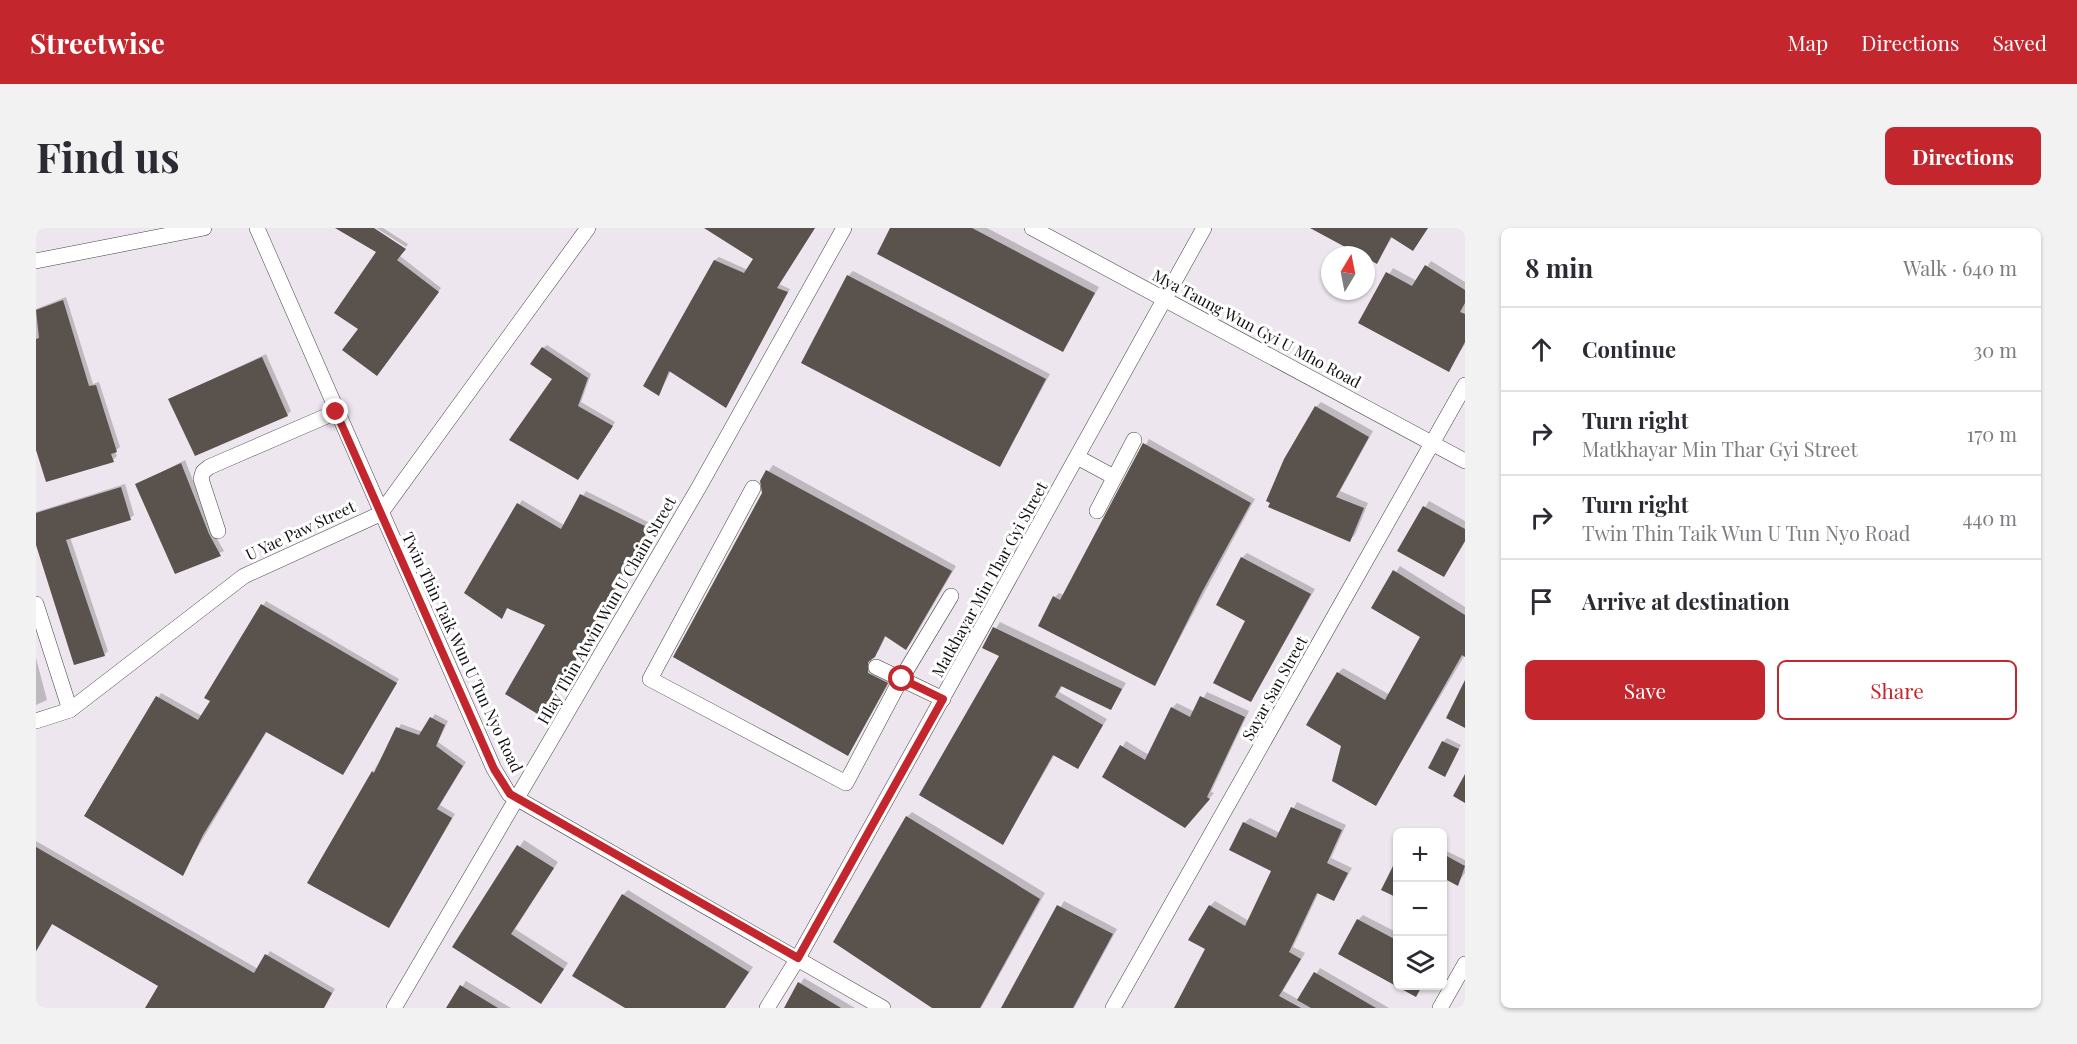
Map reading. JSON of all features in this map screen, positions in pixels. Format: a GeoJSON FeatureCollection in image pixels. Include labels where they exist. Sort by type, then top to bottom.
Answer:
{"type":"FeatureCollection","features":[{"type":"Feature","properties":{"kind":"street"},"geometry":{"type":"LineString","coordinates":[[36,261],[204,228]]}},
{"type":"Feature","properties":{"kind":"street","name":"Twin Thin Taik Wun U Tun Nyo Road"},"geometry":{"type":"LineString","coordinates":[[257,228],[380,514],[494,769],[510,794],[883,1008]]}},
{"type":"Feature","properties":{"kind":"street","name":"U Yae Paw Street"},"geometry":{"type":"LineString","coordinates":[[36,721],[70,710],[244,576],[380,514],[588,228]]}},
{"type":"Feature","properties":{"kind":"street","name":"Hlay Thin Atwin Wun U Chain Street"},"geometry":{"type":"LineString","coordinates":[[394,1008],[699,487],[844,228]]}},
{"type":"Feature","properties":{"kind":"street","name":"Mya Taung Wun Gyi U Mho Road"},"geometry":{"type":"LineString","coordinates":[[1032,228],[1465,460]]}},
{"type":"Feature","properties":{"kind":"street","name":"Matkhayar Min Thar Gyi Street"},"geometry":{"type":"LineString","coordinates":[[767,1008],[798,958],[1204,228]]}},
{"type":"Feature","properties":{"kind":"street","name":"Sayar San Street"},"geometry":{"type":"LineString","coordinates":[[1113,1008],[1465,385]]}},
{"type":"Feature","properties":{"kind":"street"},"geometry":{"type":"LineString","coordinates":[[219,531],[201,479],[203,472],[209,467],[336,412]]}},
{"type":"Feature","properties":{"kind":"street"},"geometry":{"type":"LineString","coordinates":[[1097,511],[1134,440]]}},
{"type":"Feature","properties":{"kind":"street"},"geometry":{"type":"LineString","coordinates":[[1077,457],[1114,477]]}},
{"type":"Feature","properties":{"kind":"street"},"geometry":{"type":"LineString","coordinates":[[753,488],[650,678],[846,783],[902,679],[951,596]]}},
{"type":"Feature","properties":{"kind":"street"},"geometry":{"type":"LineString","coordinates":[[36,604],[70,710]]}},
{"type":"Feature","properties":{"kind":"street"},"geometry":{"type":"LineString","coordinates":[[876,667],[943,699]]}},
{"type":"Feature","properties":{"kind":"street"},"geometry":{"type":"LineString","coordinates":[[1440,1008],[1465,964]]}},
{"type":"Feature","properties":{"kind":"shaded area"},"geometry":{"type":"Polygon","coordinates":[[[36,228],[1465,228],[1465,1008],[36,1008],[36,228]]]}},
{"type":"Feature","properties":{"kind":"building"},"geometry":{"type":"Polygon","coordinates":[[[335,228],[374,228],[406,249],[397,260],[439,292],[377,376],[342,350],[358,329],[334,313],[376,252],[335,228]]]}},
{"type":"Feature","properties":{"kind":"building"},"geometry":{"type":"Polygon","coordinates":[[[704,228],[815,228],[777,288],[788,292],[726,408],[669,371],[659,396],[643,386],[714,260],[744,273],[753,259],[704,228]]]}},
{"type":"Feature","properties":{"kind":"building"},"geometry":{"type":"Polygon","coordinates":[[[890,228],[972,228],[1095,293],[1063,352],[877,254],[890,228]]]}},
{"type":"Feature","properties":{"kind":"building"},"geometry":{"type":"Polygon","coordinates":[[[1310,228],[1428,228],[1413,251],[1391,237],[1377,264],[1375,263],[1375,246],[1343,246],[1310,228]]]}},
{"type":"Feature","properties":{"kind":"building"},"geometry":{"type":"Polygon","coordinates":[[[1425,265],[1465,290],[1465,303],[1460,312],[1465,314],[1465,342],[1449,372],[1358,323],[1371,300],[1375,300],[1375,292],[1386,272],[1412,286],[1425,265]]]}},
{"type":"Feature","properties":{"kind":"building"},"geometry":{"type":"Polygon","coordinates":[[[847,275],[1046,379],[1000,467],[801,363],[847,275]]]}},
{"type":"Feature","properties":{"kind":"building"},"geometry":{"type":"Polygon","coordinates":[[[63,300],[89,386],[96,385],[117,452],[111,454],[114,462],[46,482],[36,450],[36,339],[39,338],[36,310],[63,300]]]}},
{"type":"Feature","properties":{"kind":"building"},"geometry":{"type":"Polygon","coordinates":[[[542,347],[588,378],[578,406],[613,426],[578,480],[509,440],[552,379],[530,364],[542,347]]]}},
{"type":"Feature","properties":{"kind":"building"},"geometry":{"type":"Polygon","coordinates":[[[262,357],[288,416],[195,456],[168,399],[262,357]]]}},
{"type":"Feature","properties":{"kind":"building"},"geometry":{"type":"Polygon","coordinates":[[[1315,406],[1369,437],[1336,497],[1364,508],[1350,542],[1268,507],[1270,503],[1266,501],[1284,459],[1315,406]]]}},
{"type":"Feature","properties":{"kind":"building"},"geometry":{"type":"Polygon","coordinates":[[[1143,443],[1251,503],[1202,592],[1155,686],[1038,626],[1053,596],[1060,600],[1143,443]]]}},
{"type":"Feature","properties":{"kind":"building"},"geometry":{"type":"Polygon","coordinates":[[[181,463],[209,534],[221,556],[175,574],[135,484],[181,463]]]}},
{"type":"Feature","properties":{"kind":"building"},"geometry":{"type":"Polygon","coordinates":[[[766,470],[952,571],[906,650],[885,636],[875,657],[868,662],[868,673],[888,683],[848,756],[673,657],[762,493],[760,481],[766,470]]]}},
{"type":"Feature","properties":{"kind":"building"},"geometry":{"type":"Polygon","coordinates":[[[121,487],[131,520],[66,540],[105,656],[74,665],[36,545],[36,513],[121,487]]]}},
{"type":"Feature","properties":{"kind":"building"},"geometry":{"type":"Polygon","coordinates":[[[580,494],[649,528],[544,718],[505,694],[545,625],[507,608],[502,619],[464,593],[517,503],[561,529],[580,494]]]}},
{"type":"Feature","properties":{"kind":"building"},"geometry":{"type":"Polygon","coordinates":[[[1423,506],[1465,529],[1465,541],[1444,577],[1397,551],[1423,506]]]}},
{"type":"Feature","properties":{"kind":"building"},"geometry":{"type":"Polygon","coordinates":[[[1241,557],[1311,594],[1251,702],[1213,683],[1245,621],[1216,605],[1241,557]]]}},
{"type":"Feature","properties":{"kind":"building"},"geometry":{"type":"Polygon","coordinates":[[[1393,570],[1465,615],[1465,657],[1462,655],[1376,806],[1332,781],[1341,746],[1306,725],[1337,672],[1385,700],[1420,637],[1371,608],[1393,570]]]}},
{"type":"Feature","properties":{"kind":"building"},"geometry":{"type":"Polygon","coordinates":[[[261,604],[397,683],[343,775],[266,732],[203,835],[183,876],[84,816],[156,696],[198,720],[210,701],[204,698],[261,604]]]}},
{"type":"Feature","properties":{"kind":"building"},"geometry":{"type":"Polygon","coordinates":[[[993,627],[1122,689],[1111,710],[1061,686],[1055,697],[1103,725],[1078,769],[1053,755],[1003,845],[919,795],[999,656],[982,648],[993,627]]]}},
{"type":"Feature","properties":{"kind":"building"},"geometry":{"type":"Polygon","coordinates":[[[1465,680],[1465,728],[1446,718],[1465,680]]]}},
{"type":"Feature","properties":{"kind":"building"},"geometry":{"type":"Polygon","coordinates":[[[1200,696],[1245,717],[1207,797],[1210,799],[1185,828],[1102,777],[1120,745],[1145,760],[1171,707],[1190,717],[1200,696]]]}},
{"type":"Feature","properties":{"kind":"building"},"geometry":{"type":"Polygon","coordinates":[[[430,717],[445,725],[436,746],[463,766],[437,809],[452,818],[389,928],[307,883],[372,771],[374,773],[396,727],[419,735],[430,717]]]}},
{"type":"Feature","properties":{"kind":"building"},"geometry":{"type":"Polygon","coordinates":[[[1442,741],[1459,749],[1445,777],[1428,768],[1442,741]]]}},
{"type":"Feature","properties":{"kind":"building"},"geometry":{"type":"Polygon","coordinates":[[[1465,774],[1465,803],[1453,796],[1465,774]]]}},
{"type":"Feature","properties":{"kind":"building"},"geometry":{"type":"Polygon","coordinates":[[[1291,807],[1342,830],[1327,863],[1348,873],[1334,901],[1317,893],[1289,952],[1301,959],[1279,996],[1301,1008],[1174,1008],[1205,949],[1188,940],[1209,905],[1245,926],[1271,871],[1229,850],[1243,822],[1276,838],[1291,807]]]}},
{"type":"Feature","properties":{"kind":"building"},"geometry":{"type":"Polygon","coordinates":[[[906,816],[1040,899],[980,1008],[932,1008],[833,942],[906,816]]]}},
{"type":"Feature","properties":{"kind":"building"},"geometry":{"type":"Polygon","coordinates":[[[517,845],[554,868],[511,934],[564,969],[541,1004],[452,947],[517,845]]]}},
{"type":"Feature","properties":{"kind":"building"},"geometry":{"type":"Polygon","coordinates":[[[36,847],[254,973],[265,954],[332,993],[324,1008],[145,1008],[158,986],[52,924],[36,951],[36,847]]]}},
{"type":"Feature","properties":{"kind":"building"},"geometry":{"type":"Polygon","coordinates":[[[1447,856],[1465,866],[1458,886],[1447,880],[1447,856]]]}},
{"type":"Feature","properties":{"kind":"building"},"geometry":{"type":"Polygon","coordinates":[[[1393,866],[1393,896],[1381,890],[1393,866]]]}},
{"type":"Feature","properties":{"kind":"building"},"geometry":{"type":"Polygon","coordinates":[[[622,894],[749,972],[725,1008],[625,1008],[572,976],[622,894]]]}},
{"type":"Feature","properties":{"kind":"building"},"geometry":{"type":"Polygon","coordinates":[[[1057,905],[1113,934],[1073,1008],[1001,1008],[1057,905]]]}},
{"type":"Feature","properties":{"kind":"building"},"geometry":{"type":"Polygon","coordinates":[[[1357,919],[1393,938],[1393,984],[1338,954],[1357,919]]]}},
{"type":"Feature","properties":{"kind":"building"},"geometry":{"type":"Polygon","coordinates":[[[1314,972],[1376,1008],[1311,1008],[1297,1000],[1314,972]]]}},
{"type":"Feature","properties":{"kind":"building"},"geometry":{"type":"Polygon","coordinates":[[[798,982],[841,1008],[784,1008],[798,982]]]}},
{"type":"Feature","properties":{"kind":"building"},"geometry":{"type":"Polygon","coordinates":[[[460,985],[498,1008],[446,1008],[460,985]]]}},
{"type":"Feature","properties":{"kind":"building"},"geometry":{"type":"Polygon","coordinates":[[[1403,990],[1420,990],[1416,997],[1403,990]]]}},
{"type":"Feature","properties":{"kind":"route"},"geometry":{"type":"LineString","coordinates":[[336,412],[494,769],[510,794],[798,958],[943,699],[902,679]]}}]}
